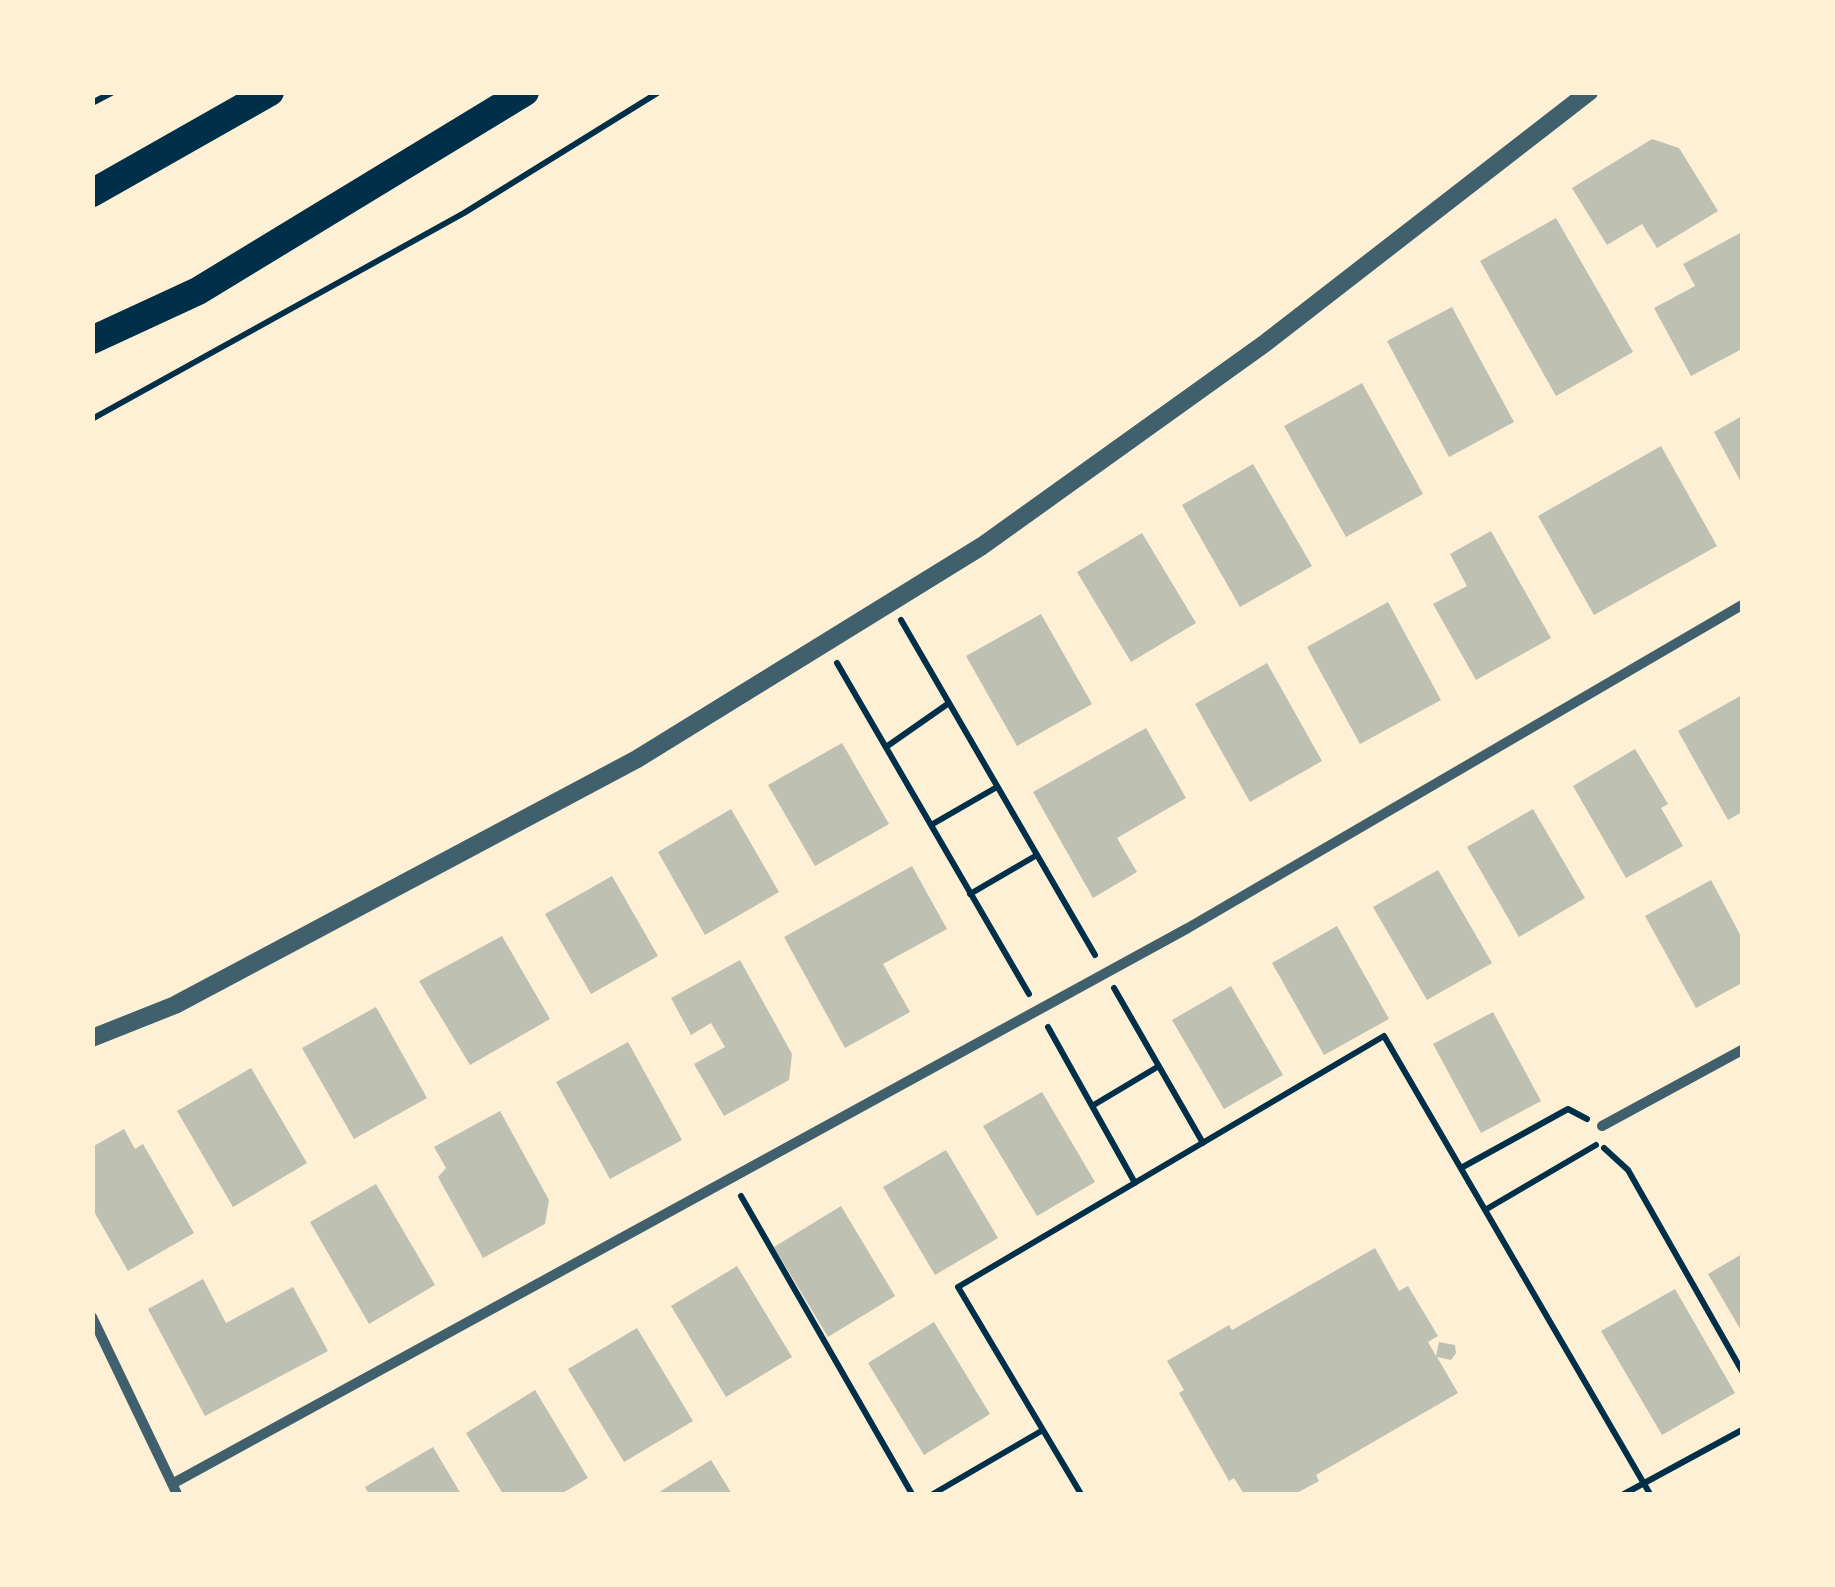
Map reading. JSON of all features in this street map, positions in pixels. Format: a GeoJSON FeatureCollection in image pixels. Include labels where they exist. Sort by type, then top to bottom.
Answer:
{"type":"FeatureCollection","features":[{"type":"Feature","properties":{"kind":"highway"},"geometry":{"type":"LineString","coordinates":[[92,193],[270,92]]}},
{"type":"Feature","properties":{"kind":"highway"},"geometry":{"type":"LineString","coordinates":[[92,340],[198,291],[525,92]]}},
{"type":"Feature","properties":{"kind":"street"},"geometry":{"type":"LineString","coordinates":[[92,1038],[175,1006],[620,768],[982,546],[1264,344],[1592,94]]}},
{"type":"Feature","properties":{"kind":"street"},"geometry":{"type":"LineString","coordinates":[[92,1317],[175,1489],[1105,974],[1742,606]]}},
{"type":"Feature","properties":{"kind":"street"},"geometry":{"type":"LineString","coordinates":[[1602,1126],[1742,1050]]}},
{"type":"Feature","properties":{"kind":"path"},"geometry":{"type":"LineString","coordinates":[[92,103],[112,92]]}},
{"type":"Feature","properties":{"kind":"path"},"geometry":{"type":"LineString","coordinates":[[92,419],[464,213],[659,92]]}},
{"type":"Feature","properties":{"kind":"path"},"geometry":{"type":"LineString","coordinates":[[891,602],[1203,1142]]}},
{"type":"Feature","properties":{"kind":"path"},"geometry":{"type":"LineString","coordinates":[[825,643],[1135,1183]]}},
{"type":"Feature","properties":{"kind":"path"},"geometry":{"type":"LineString","coordinates":[[886,747],[949,703]]}},
{"type":"Feature","properties":{"kind":"path"},"geometry":{"type":"LineString","coordinates":[[931,826],[997,787]]}},
{"type":"Feature","properties":{"kind":"path"},"geometry":{"type":"LineString","coordinates":[[970,894],[1037,855]]}},
{"type":"Feature","properties":{"kind":"path"},"geometry":{"type":"LineString","coordinates":[[1080,1494],[958,1287],[1384,1036],[1650,1494]]}},
{"type":"Feature","properties":{"kind":"path"},"geometry":{"type":"LineString","coordinates":[[1092,1106],[1159,1066]]}},
{"type":"Feature","properties":{"kind":"path"},"geometry":{"type":"LineString","coordinates":[[1461,1168],[1568,1109],[1602,1126]]}},
{"type":"Feature","properties":{"kind":"path"},"geometry":{"type":"LineString","coordinates":[[1486,1210],[1599,1143],[1628,1170],[1742,1370]]}},
{"type":"Feature","properties":{"kind":"path"},"geometry":{"type":"LineString","coordinates":[[731,1178],[912,1494]]}},
{"type":"Feature","properties":{"kind":"path"},"geometry":{"type":"LineString","coordinates":[[933,1494],[1043,1430]]}},
{"type":"Feature","properties":{"kind":"path"},"geometry":{"type":"LineString","coordinates":[[1624,1494],[1742,1430]]}},
{"type":"Feature","properties":{"kind":"building"},"geometry":{"type":"Polygon","coordinates":[[[1652,139],[1679,148],[1718,211],[1657,248],[1642,224],[1607,245],[1572,188],[1652,139]]]}},
{"type":"Feature","properties":{"kind":"building"},"geometry":{"type":"Polygon","coordinates":[[[1556,218],[1633,352],[1556,396],[1480,261],[1556,218]]]}},
{"type":"Feature","properties":{"kind":"building"},"geometry":{"type":"Polygon","coordinates":[[[1742,232],[1742,349],[1691,376],[1654,308],[1695,286],[1683,264],[1742,232]]]}},
{"type":"Feature","properties":{"kind":"building"},"geometry":{"type":"Polygon","coordinates":[[[1452,307],[1514,422],[1449,457],[1387,341],[1452,307]]]}},
{"type":"Feature","properties":{"kind":"building"},"geometry":{"type":"Polygon","coordinates":[[[1362,383],[1423,494],[1346,537],[1284,426],[1362,383]]]}},
{"type":"Feature","properties":{"kind":"building"},"geometry":{"type":"Polygon","coordinates":[[[1742,416],[1742,484],[1714,432],[1742,416]]]}},
{"type":"Feature","properties":{"kind":"building"},"geometry":{"type":"Polygon","coordinates":[[[1661,446],[1717,546],[1594,615],[1538,516],[1661,446]]]}},
{"type":"Feature","properties":{"kind":"building"},"geometry":{"type":"Polygon","coordinates":[[[1253,464],[1312,566],[1240,607],[1182,505],[1253,464]]]}},
{"type":"Feature","properties":{"kind":"building"},"geometry":{"type":"Polygon","coordinates":[[[1491,531],[1551,638],[1476,680],[1433,604],[1467,586],[1450,554],[1491,531]]]}},
{"type":"Feature","properties":{"kind":"building"},"geometry":{"type":"Polygon","coordinates":[[[1142,533],[1196,623],[1131,662],[1077,572],[1142,533]]]}},
{"type":"Feature","properties":{"kind":"building"},"geometry":{"type":"Polygon","coordinates":[[[1388,602],[1441,700],[1360,744],[1307,647],[1388,602]]]}},
{"type":"Feature","properties":{"kind":"building"},"geometry":{"type":"Polygon","coordinates":[[[1041,614],[1092,704],[1017,746],[966,656],[1041,614]]]}},
{"type":"Feature","properties":{"kind":"building"},"geometry":{"type":"Polygon","coordinates":[[[1267,663],[1322,761],[1250,802],[1195,704],[1267,663]]]}},
{"type":"Feature","properties":{"kind":"building"},"geometry":{"type":"Polygon","coordinates":[[[1742,695],[1742,812],[1728,820],[1678,731],[1742,695]]]}},
{"type":"Feature","properties":{"kind":"building"},"geometry":{"type":"Polygon","coordinates":[[[1146,728],[1186,798],[1117,838],[1137,872],[1093,898],[1033,792],[1146,728]]]}},
{"type":"Feature","properties":{"kind":"building"},"geometry":{"type":"Polygon","coordinates":[[[842,743],[889,824],[815,866],[768,785],[842,743]]]}},
{"type":"Feature","properties":{"kind":"building"},"geometry":{"type":"Polygon","coordinates":[[[1635,749],[1668,804],[1661,808],[1683,846],[1626,878],[1573,786],[1635,749]]]}},
{"type":"Feature","properties":{"kind":"building"},"geometry":{"type":"Polygon","coordinates":[[[731,809],[779,892],[705,935],[658,852],[731,809]]]}},
{"type":"Feature","properties":{"kind":"building"},"geometry":{"type":"Polygon","coordinates":[[[1533,809],[1585,898],[1519,937],[1467,847],[1533,809]]]}},
{"type":"Feature","properties":{"kind":"building"},"geometry":{"type":"Polygon","coordinates":[[[912,866],[947,929],[883,964],[910,1012],[845,1048],[784,937],[912,866]]]}},
{"type":"Feature","properties":{"kind":"building"},"geometry":{"type":"Polygon","coordinates":[[[1438,870],[1492,963],[1427,1000],[1373,907],[1438,870]]]}},
{"type":"Feature","properties":{"kind":"building"},"geometry":{"type":"Polygon","coordinates":[[[612,876],[658,956],[591,994],[545,914],[612,876]]]}},
{"type":"Feature","properties":{"kind":"building"},"geometry":{"type":"Polygon","coordinates":[[[1711,880],[1742,938],[1742,983],[1696,1008],[1645,916],[1711,880]]]}},
{"type":"Feature","properties":{"kind":"building"},"geometry":{"type":"Polygon","coordinates":[[[1337,926],[1389,1019],[1324,1055],[1272,963],[1337,926]]]}},
{"type":"Feature","properties":{"kind":"building"},"geometry":{"type":"Polygon","coordinates":[[[502,936],[550,1019],[470,1065],[419,981],[502,936]]]}},
{"type":"Feature","properties":{"kind":"building"},"geometry":{"type":"Polygon","coordinates":[[[740,960],[792,1054],[789,1080],[724,1116],[694,1064],[725,1047],[711,1023],[691,1035],[671,998],[740,960]]]}},
{"type":"Feature","properties":{"kind":"building"},"geometry":{"type":"Polygon","coordinates":[[[1231,986],[1283,1075],[1224,1109],[1172,1020],[1231,986]]]}},
{"type":"Feature","properties":{"kind":"building"},"geometry":{"type":"Polygon","coordinates":[[[376,1007],[427,1098],[354,1139],[302,1048],[376,1007]]]}},
{"type":"Feature","properties":{"kind":"building"},"geometry":{"type":"Polygon","coordinates":[[[1493,1012],[1541,1101],[1481,1133],[1433,1044],[1493,1012]]]}},
{"type":"Feature","properties":{"kind":"building"},"geometry":{"type":"Polygon","coordinates":[[[628,1042],[682,1140],[610,1179],[556,1082],[628,1042]]]}},
{"type":"Feature","properties":{"kind":"building"},"geometry":{"type":"Polygon","coordinates":[[[251,1068],[307,1163],[233,1207],[177,1111],[251,1068]]]}},
{"type":"Feature","properties":{"kind":"building"},"geometry":{"type":"Polygon","coordinates":[[[1042,1092],[1095,1182],[1037,1216],[983,1126],[1042,1092]]]}},
{"type":"Feature","properties":{"kind":"building"},"geometry":{"type":"Polygon","coordinates":[[[500,1111],[549,1200],[545,1224],[483,1258],[438,1177],[446,1168],[434,1147],[500,1111]]]}},
{"type":"Feature","properties":{"kind":"building"},"geometry":{"type":"Polygon","coordinates":[[[124,1129],[135,1149],[143,1144],[194,1233],[128,1271],[92,1208],[92,1147],[124,1129]]]}},
{"type":"Feature","properties":{"kind":"building"},"geometry":{"type":"Polygon","coordinates":[[[946,1150],[998,1238],[935,1275],[883,1187],[946,1150]]]}},
{"type":"Feature","properties":{"kind":"building"},"geometry":{"type":"Polygon","coordinates":[[[376,1184],[435,1285],[369,1324],[310,1222],[376,1184]]]}},
{"type":"Feature","properties":{"kind":"building"},"geometry":{"type":"Polygon","coordinates":[[[841,1206],[895,1296],[828,1337],[774,1247],[841,1206]]]}},
{"type":"Feature","properties":{"kind":"building"},"geometry":{"type":"Polygon","coordinates":[[[1375,1248],[1399,1291],[1408,1286],[1438,1336],[1428,1342],[1436,1356],[1439,1342],[1455,1345],[1456,1353],[1451,1360],[1437,1357],[1458,1393],[1316,1475],[1319,1481],[1295,1494],[1244,1494],[1234,1478],[1229,1481],[1179,1393],[1184,1390],[1167,1361],[1229,1325],[1232,1330],[1375,1248]]]}},
{"type":"Feature","properties":{"kind":"building"},"geometry":{"type":"Polygon","coordinates":[[[1742,1254],[1742,1332],[1708,1274],[1742,1254]]]}},
{"type":"Feature","properties":{"kind":"building"},"geometry":{"type":"Polygon","coordinates":[[[737,1266],[792,1357],[726,1397],[671,1306],[737,1266]]]}},
{"type":"Feature","properties":{"kind":"building"},"geometry":{"type":"Polygon","coordinates":[[[203,1279],[226,1323],[293,1287],[328,1351],[205,1416],[148,1309],[203,1279]]]}},
{"type":"Feature","properties":{"kind":"building"},"geometry":{"type":"Polygon","coordinates":[[[1675,1289],[1735,1393],[1662,1435],[1601,1331],[1675,1289]]]}},
{"type":"Feature","properties":{"kind":"building"},"geometry":{"type":"Polygon","coordinates":[[[934,1322],[990,1414],[924,1455],[868,1363],[934,1322]]]}},
{"type":"Feature","properties":{"kind":"building"},"geometry":{"type":"Polygon","coordinates":[[[637,1328],[693,1421],[624,1462],[568,1369],[637,1328]]]}},
{"type":"Feature","properties":{"kind":"building"},"geometry":{"type":"Polygon","coordinates":[[[535,1390],[588,1478],[561,1494],[503,1494],[466,1433],[535,1390]]]}},
{"type":"Feature","properties":{"kind":"building"},"geometry":{"type":"Polygon","coordinates":[[[433,1447],[461,1494],[369,1494],[365,1487],[433,1447]]]}},
{"type":"Feature","properties":{"kind":"building"},"geometry":{"type":"Polygon","coordinates":[[[711,1460],[732,1494],[656,1494],[711,1460]]]}}]}
